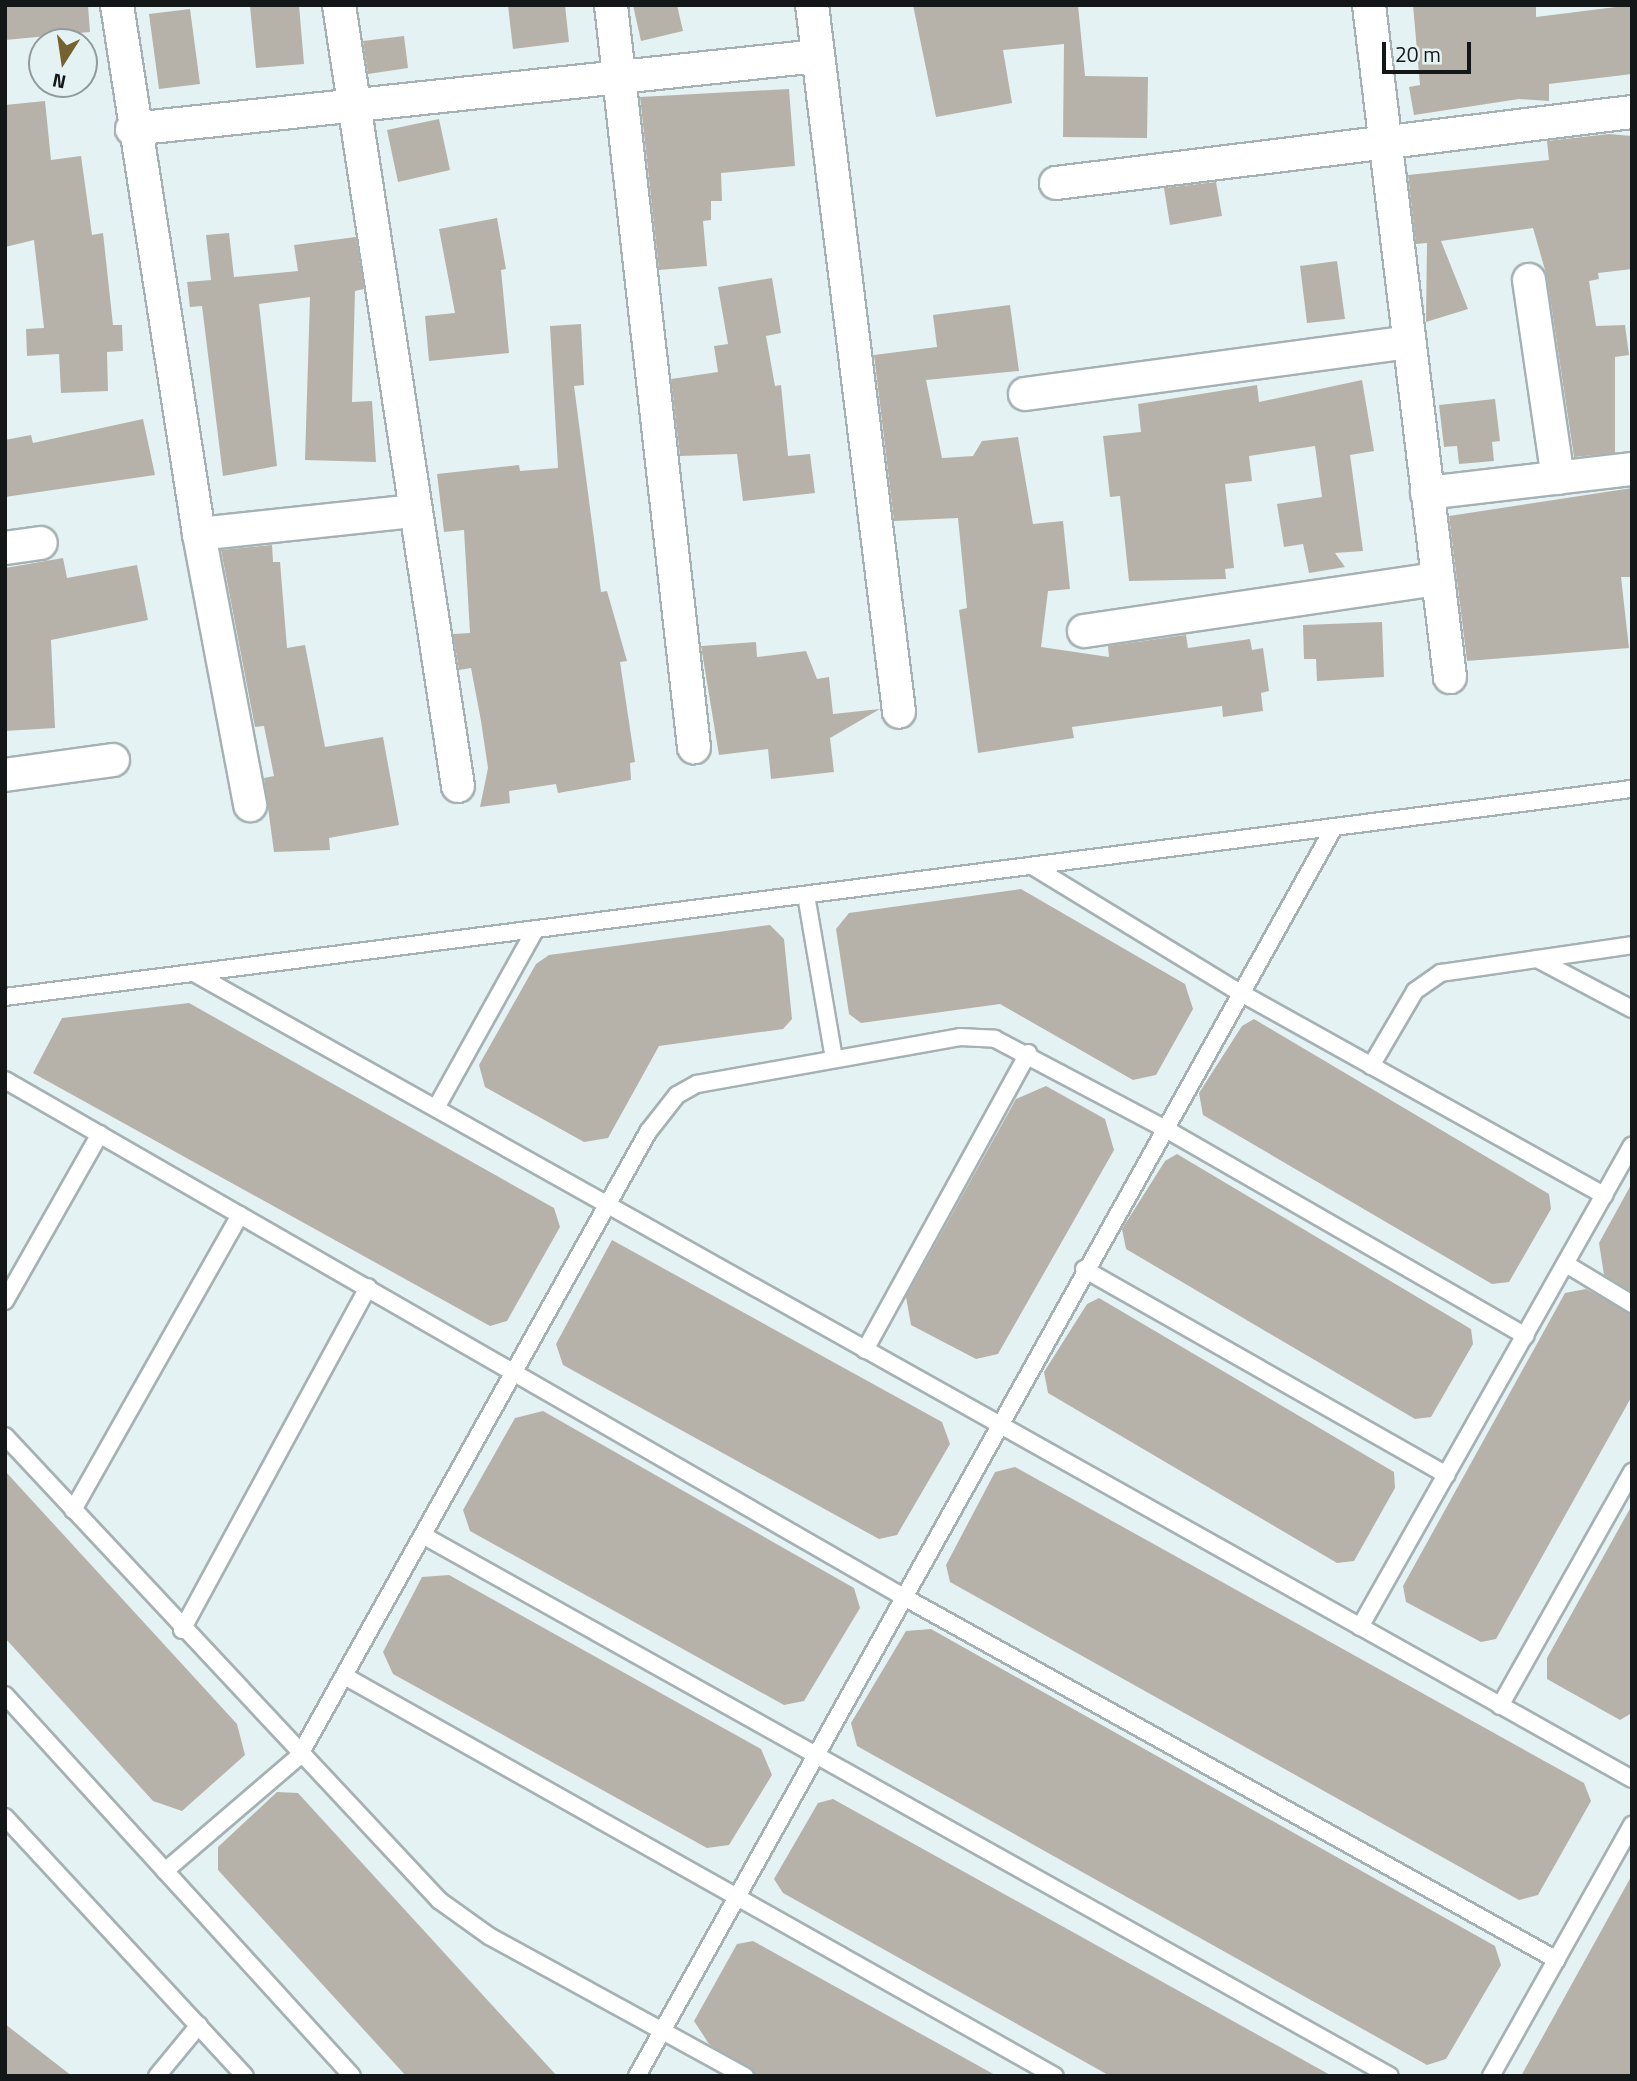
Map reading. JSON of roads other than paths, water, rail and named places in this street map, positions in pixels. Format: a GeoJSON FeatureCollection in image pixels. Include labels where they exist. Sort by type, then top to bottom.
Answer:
{"type":"FeatureCollection","features":[{"type":"Feature","properties":{"kind":"street"},"geometry":{"type":"LineString","coordinates":[[117,5],[132,130],[199,534],[250,805]]}},
{"type":"Feature","properties":{"kind":"street"},"geometry":{"type":"LineString","coordinates":[[339,5],[413,511],[458,786]]}},
{"type":"Feature","properties":{"kind":"street"},"geometry":{"type":"LineString","coordinates":[[611,5],[694,747]]}},
{"type":"Feature","properties":{"kind":"street"},"geometry":{"type":"LineString","coordinates":[[812,5],[899,712]]}},
{"type":"Feature","properties":{"kind":"street"},"geometry":{"type":"LineString","coordinates":[[1369,5],[1382,142],[1450,677]]}},
{"type":"Feature","properties":{"kind":"street"},"geometry":{"type":"LineString","coordinates":[[132,130],[817,56]]}},
{"type":"Feature","properties":{"kind":"street"},"geometry":{"type":"LineString","coordinates":[[1056,183],[1632,112]]}},
{"type":"Feature","properties":{"kind":"street"},"geometry":{"type":"LineString","coordinates":[[1529,280],[1558,478]]}},
{"type":"Feature","properties":{"kind":"street"},"geometry":{"type":"LineString","coordinates":[[1025,394],[1408,342]]}},
{"type":"Feature","properties":{"kind":"street"},"geometry":{"type":"LineString","coordinates":[[1427,493],[1632,469]]}},
{"type":"Feature","properties":{"kind":"street"},"geometry":{"type":"LineString","coordinates":[[199,534],[413,511]]}},
{"type":"Feature","properties":{"kind":"street"},"geometry":{"type":"LineString","coordinates":[[5,548],[41,543]]}},
{"type":"Feature","properties":{"kind":"street"},"geometry":{"type":"LineString","coordinates":[[1084,631],[1438,579]]}},
{"type":"Feature","properties":{"kind":"street"},"geometry":{"type":"LineString","coordinates":[[5,775],[113,760]]}},
{"type":"Feature","properties":{"kind":"lane"},"geometry":{"type":"LineString","coordinates":[[5,997],[1632,789]]}},
{"type":"Feature","properties":{"kind":"lane"},"geometry":{"type":"LineString","coordinates":[[636,2076],[997,1423],[1333,829]]}},
{"type":"Feature","properties":{"kind":"lane"},"geometry":{"type":"LineString","coordinates":[[1034,867],[1240,992],[1604,1195]]}},
{"type":"Feature","properties":{"kind":"lane"},"geometry":{"type":"LineString","coordinates":[[806,895],[834,1059]]}},
{"type":"Feature","properties":{"kind":"lane"},"geometry":{"type":"LineString","coordinates":[[436,1108],[535,930]]}},
{"type":"Feature","properties":{"kind":"lane"},"geometry":{"type":"LineString","coordinates":[[1371,1066],[1427,981],[1537,959],[1632,945]]}},
{"type":"Feature","properties":{"kind":"lane"},"geometry":{"type":"LineString","coordinates":[[1537,959],[1632,1009]]}},
{"type":"Feature","properties":{"kind":"lane"},"geometry":{"type":"LineString","coordinates":[[194,973],[1632,1779]]}},
{"type":"Feature","properties":{"kind":"lane"},"geometry":{"type":"LineString","coordinates":[[165,1871],[299,1756],[348,1678],[610,1206],[648,1132],[677,1096],[697,1084],[960,1037],[995,1039],[1028,1054],[1164,1128],[1525,1336]]}},
{"type":"Feature","properties":{"kind":"lane"},"geometry":{"type":"LineString","coordinates":[[865,1350],[1028,1054]]}},
{"type":"Feature","properties":{"kind":"lane"},"geometry":{"type":"LineString","coordinates":[[5,1080],[902,1596],[1557,1960]]}},
{"type":"Feature","properties":{"kind":"lane"},"geometry":{"type":"LineString","coordinates":[[5,1301],[100,1134]]}},
{"type":"Feature","properties":{"kind":"lane"},"geometry":{"type":"LineString","coordinates":[[1360,1627],[1632,1145]]}},
{"type":"Feature","properties":{"kind":"lane"},"geometry":{"type":"LineString","coordinates":[[73,1510],[240,1215]]}},
{"type":"Feature","properties":{"kind":"lane"},"geometry":{"type":"LineString","coordinates":[[1566,1264],[1632,1304]]}},
{"type":"Feature","properties":{"kind":"lane"},"geometry":{"type":"LineString","coordinates":[[1084,1269],[1446,1475]]}},
{"type":"Feature","properties":{"kind":"lane"},"geometry":{"type":"LineString","coordinates":[[182,1630],[368,1287]]}},
{"type":"Feature","properties":{"kind":"lane"},"geometry":{"type":"LineString","coordinates":[[5,1436],[299,1756],[464,1920],[745,2076]]}},
{"type":"Feature","properties":{"kind":"lane"},"geometry":{"type":"LineString","coordinates":[[1500,1706],[1632,1472]]}},
{"type":"Feature","properties":{"kind":"lane"},"geometry":{"type":"LineString","coordinates":[[426,1537],[813,1757],[1390,2076]]}},
{"type":"Feature","properties":{"kind":"lane"},"geometry":{"type":"LineString","coordinates":[[348,1678],[737,1894],[1055,2076]]}},
{"type":"Feature","properties":{"kind":"lane"},"geometry":{"type":"LineString","coordinates":[[5,1695],[352,2076]]}},
{"type":"Feature","properties":{"kind":"lane"},"geometry":{"type":"LineString","coordinates":[[5,1817],[245,2076]]}},
{"type":"Feature","properties":{"kind":"lane"},"geometry":{"type":"LineString","coordinates":[[1491,2076],[1632,1825]]}},
{"type":"Feature","properties":{"kind":"lane"},"geometry":{"type":"LineString","coordinates":[[158,2076],[199,2025]]}}]}
